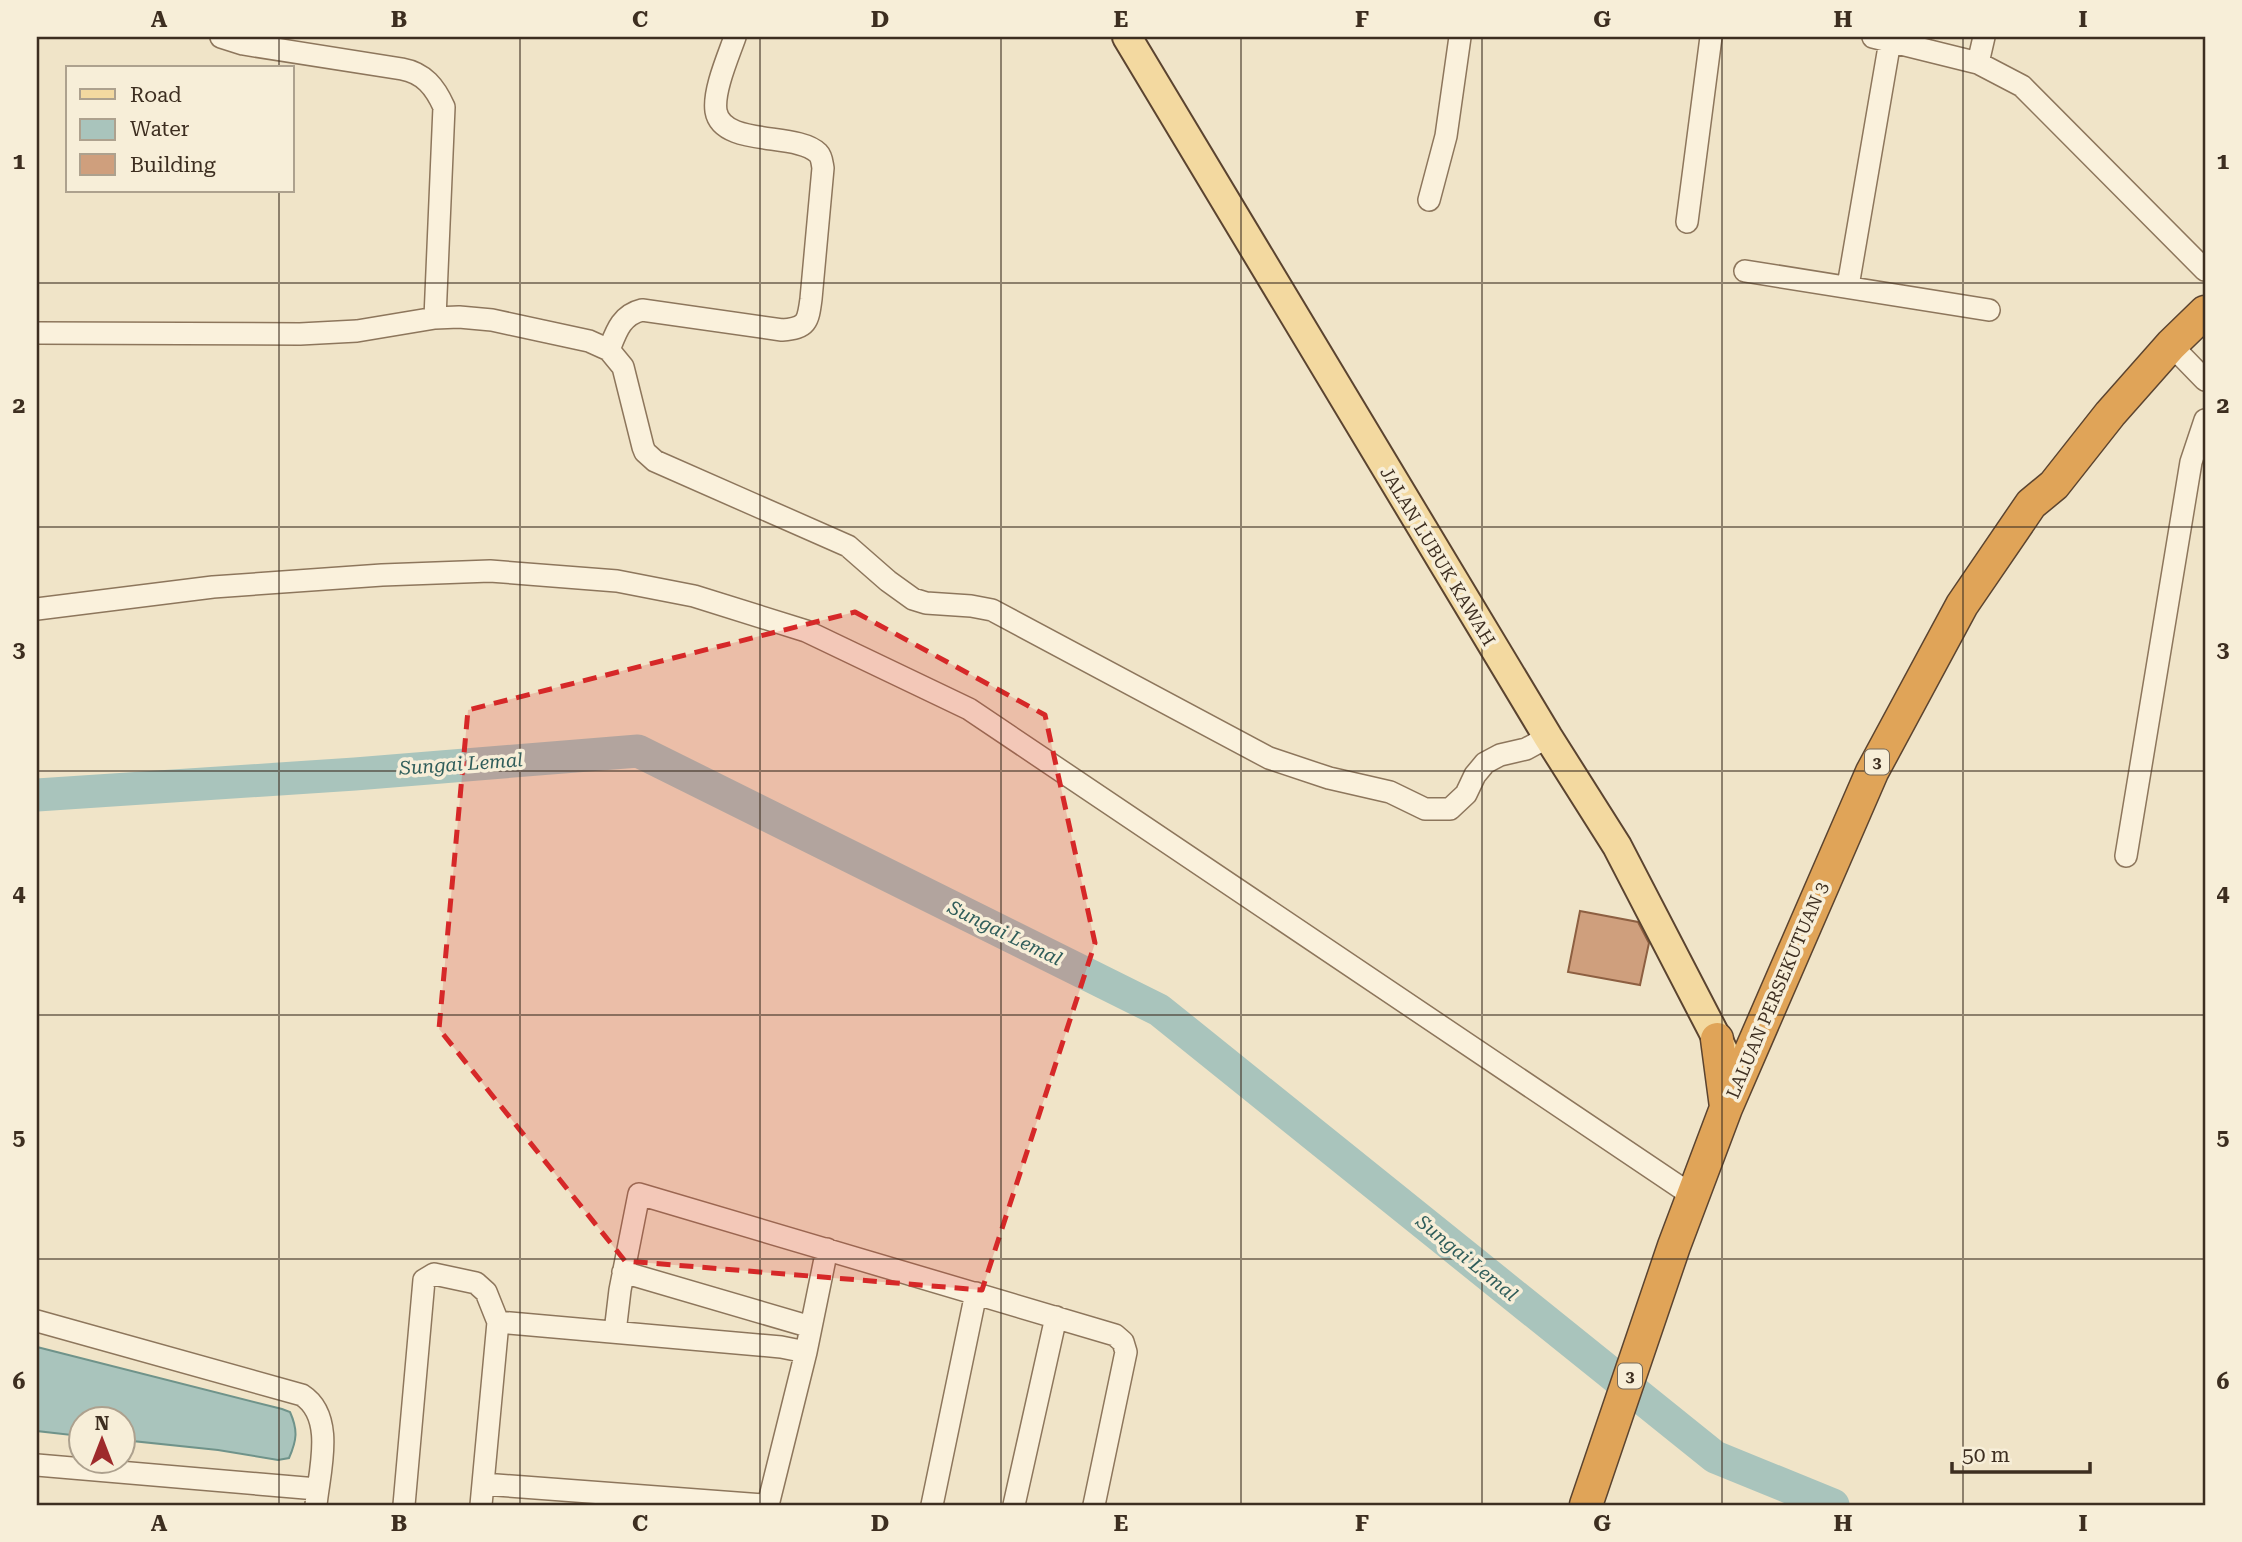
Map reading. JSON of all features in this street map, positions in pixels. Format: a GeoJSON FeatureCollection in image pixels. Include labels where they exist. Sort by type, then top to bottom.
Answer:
{"type":"FeatureCollection","features":[{"type":"Feature","properties":{"kind":"highway","name":"LALUAN PERSEKUTUAN 3"},"geometry":{"type":"LineString","coordinates":[[2031,504],[2039,479],[2081,426],[2159,335],[2205,287]]}},
{"type":"Feature","properties":{"kind":"highway","name":"LALUAN PERSEKUTUAN 3"},"geometry":{"type":"LineString","coordinates":[[1586,1505],[1674,1246],[1732,1095],[1872,772],[1962,605],[2031,504],[2054,485],[2110,414],[2171,345],[2205,312]]}},
{"type":"Feature","properties":{"kind":"highway"},"geometry":{"type":"LineString","coordinates":[[1717,1039],[1725,1044],[1740,1044],[1757,1037]]}},
{"type":"Feature","properties":{"kind":"highway"},"geometry":{"type":"LineString","coordinates":[[1717,1039],[1732,1095]]}},
{"type":"Feature","properties":{"kind":"main road","name":"JALAN LUBUK KAWAH"},"geometry":{"type":"LineString","coordinates":[[1127,37],[1548,737],[1617,846],[1717,1039]]}},
{"type":"Feature","properties":{"kind":"street"},"geometry":{"type":"LineString","coordinates":[[221,37],[243,44],[416,72],[433,88],[444,107],[435,318]]}},
{"type":"Feature","properties":{"kind":"street"},"geometry":{"type":"LineString","coordinates":[[609,350],[624,319],[632,312],[642,310],[782,330],[802,326],[807,320],[822,160],[819,154],[806,146],[746,134],[725,127],[719,121],[715,106],[718,90],[735,37]]}},
{"type":"Feature","properties":{"kind":"street"},"geometry":{"type":"LineString","coordinates":[[1429,200],[1446,136],[1460,37]]}},
{"type":"Feature","properties":{"kind":"street"},"geometry":{"type":"LineString","coordinates":[[1687,222],[1711,37]]}},
{"type":"Feature","properties":{"kind":"street"},"geometry":{"type":"LineString","coordinates":[[1978,63],[1984,37]]}},
{"type":"Feature","properties":{"kind":"street"},"geometry":{"type":"LineString","coordinates":[[1848,286],[1881,39],[1978,63],[2022,86],[2205,270]]}},
{"type":"Feature","properties":{"kind":"street"},"geometry":{"type":"LineString","coordinates":[[1745,271],[1989,310]]}},
{"type":"Feature","properties":{"kind":"street"},"geometry":{"type":"LineString","coordinates":[[37,333],[300,334],[357,331],[435,318],[459,317],[492,320],[589,341],[609,350],[623,367],[643,447],[655,461],[848,546],[913,599],[926,603],[992,610],[1269,758],[1329,778],[1390,792],[1425,809],[1437,810],[1457,804],[1485,763],[1500,755],[1526,749],[1548,737]]}},
{"type":"Feature","properties":{"kind":"street"},"geometry":{"type":"LineString","coordinates":[[2171,345],[2205,380]]}},
{"type":"Feature","properties":{"kind":"street"},"geometry":{"type":"LineString","coordinates":[[2126,856],[2191,462],[2205,419]]}},
{"type":"Feature","properties":{"kind":"street"},"geometry":{"type":"LineString","coordinates":[[37,609],[212,587],[382,575],[490,571],[617,581],[694,596],[806,631],[969,709],[1693,1196]]}},
{"type":"Feature","properties":{"kind":"street"},"geometry":{"type":"LineString","coordinates":[[615,1332],[623,1272],[639,1194],[1115,1335],[1123,1342],[1126,1352],[1094,1505]]}},
{"type":"Feature","properties":{"kind":"street"},"geometry":{"type":"LineString","coordinates":[[404,1505],[424,1280],[434,1274],[476,1283],[486,1292],[498,1322],[482,1494],[766,1505],[806,1352],[827,1249]]}},
{"type":"Feature","properties":{"kind":"street"},"geometry":{"type":"LineString","coordinates":[[623,1272],[811,1326]]}},
{"type":"Feature","properties":{"kind":"street"},"geometry":{"type":"LineString","coordinates":[[932,1505],[976,1293]]}},
{"type":"Feature","properties":{"kind":"street"},"geometry":{"type":"LineString","coordinates":[[1014,1505],[1056,1317]]}},
{"type":"Feature","properties":{"kind":"street"},"geometry":{"type":"LineString","coordinates":[[37,1321],[302,1395],[310,1400],[324,1429],[317,1497],[37,1465]]}},
{"type":"Feature","properties":{"kind":"street"},"geometry":{"type":"LineString","coordinates":[[498,1322],[781,1347],[806,1352]]}},
{"type":"Feature","properties":{"kind":"highlighted area"},"geometry":{"type":"Polygon","coordinates":[[[855,612],[1045,715],[1095,943],[982,1290],[625,1261],[439,1029],[468,710],[855,612]]]}},
{"type":"Feature","properties":{"kind":"water"},"geometry":{"type":"Polygon","coordinates":[[[37,1347],[282,1409],[290,1412],[296,1435],[289,1458],[278,1460],[218,1450],[136,1441],[136,1406],[66,1406],[66,1434],[37,1431],[37,1347]]]}},
{"type":"Feature","properties":{"kind":"building"},"geometry":{"type":"Polygon","coordinates":[[[1580,911],[1638,922],[1649,943],[1640,985],[1568,972],[1580,911]]]}},
{"type":"Feature","properties":{"kind":"waterway","name":"Sungai Lemal"},"geometry":{"type":"LineString","coordinates":[[37,795],[355,774],[638,751],[1159,1010],[1715,1457],[1833,1505]]}}]}
